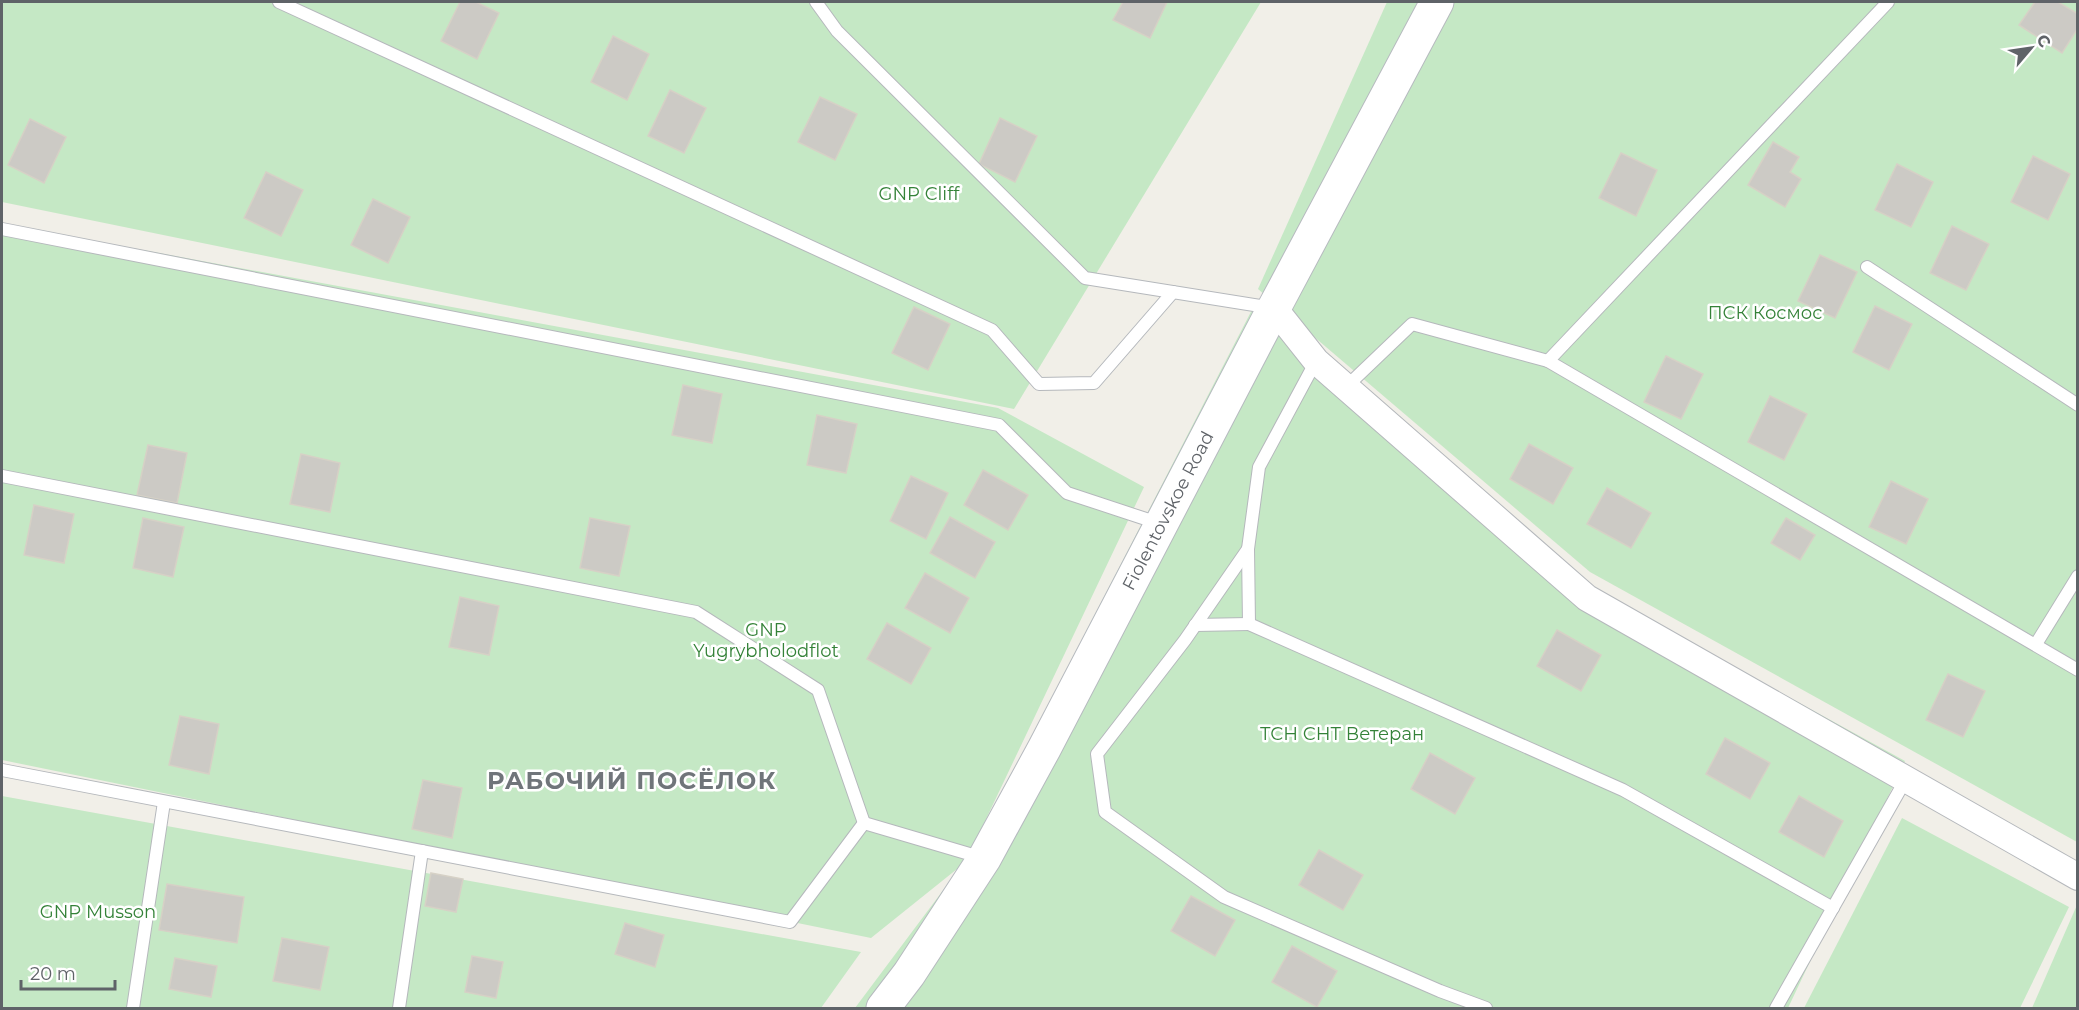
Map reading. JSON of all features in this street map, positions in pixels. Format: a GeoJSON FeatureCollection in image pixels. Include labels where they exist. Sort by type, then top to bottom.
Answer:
{"type":"FeatureCollection","features":[{"type":"Feature","properties":{"kind":"main road","name":"Fiolentovskoe Road"},"geometry":{"type":"LineString","coordinates":[[884,1008],[909,974],[984,859],[1437,2]]}},
{"type":"Feature","properties":{"kind":"street"},"geometry":{"type":"LineString","coordinates":[[1274,308],[1316,361],[1587,598],[2078,877]]}},
{"type":"Feature","properties":{"kind":"lane"},"geometry":{"type":"LineString","coordinates":[[279,2],[992,330],[1039,384],[1094,383],[1173,292]]}},
{"type":"Feature","properties":{"kind":"lane"},"geometry":{"type":"LineString","coordinates":[[816,2],[837,31],[1085,278],[1274,308]]}},
{"type":"Feature","properties":{"kind":"lane"},"geometry":{"type":"LineString","coordinates":[[1548,361],[1888,2]]}},
{"type":"Feature","properties":{"kind":"lane"},"geometry":{"type":"LineString","coordinates":[[2,229],[999,425],[1067,493],[1152,521]]}},
{"type":"Feature","properties":{"kind":"lane"},"geometry":{"type":"LineString","coordinates":[[1867,267],[2078,405]]}},
{"type":"Feature","properties":{"kind":"lane"},"geometry":{"type":"LineString","coordinates":[[1346,387],[1412,324],[1548,361],[2078,670]]}},
{"type":"Feature","properties":{"kind":"lane"},"geometry":{"type":"LineString","coordinates":[[1250,624],[1248,549],[1259,467],[1316,361]]}},
{"type":"Feature","properties":{"kind":"lane"},"geometry":{"type":"LineString","coordinates":[[2,476],[696,612],[818,690],[864,823]]}},
{"type":"Feature","properties":{"kind":"lane"},"geometry":{"type":"LineString","coordinates":[[1248,549],[1195,625],[1097,754],[1104,812],[1224,897],[1440,992],[1486,1008]]}},
{"type":"Feature","properties":{"kind":"lane"},"geometry":{"type":"LineString","coordinates":[[2036,645],[2078,576]]}},
{"type":"Feature","properties":{"kind":"lane"},"geometry":{"type":"LineString","coordinates":[[1195,625],[1250,624],[1623,790],[1833,908]]}},
{"type":"Feature","properties":{"kind":"lane"},"geometry":{"type":"LineString","coordinates":[[2,770],[790,922],[864,823]]}},
{"type":"Feature","properties":{"kind":"lane"},"geometry":{"type":"LineString","coordinates":[[1776,1008],[1906,779]]}},
{"type":"Feature","properties":{"kind":"lane"},"geometry":{"type":"LineString","coordinates":[[133,1008],[164,802]]}},
{"type":"Feature","properties":{"kind":"lane"},"geometry":{"type":"LineString","coordinates":[[864,823],[984,859]]}},
{"type":"Feature","properties":{"kind":"lane"},"geometry":{"type":"LineString","coordinates":[[399,1008],[422,851]]}},
{"type":"Feature","properties":{"kind":"green space","name":"GNP Cliff"},"geometry":{"type":"Polygon","coordinates":[[[2,2],[1261,2],[1014,409],[2,202],[2,2]]]}},
{"type":"Feature","properties":{"kind":"green space","name":"ПСК Космос"},"geometry":{"type":"Polygon","coordinates":[[[1387,2],[2077,2],[2077,842],[1590,572],[1258,289],[1387,2]]]}},
{"type":"Feature","properties":{"kind":"green space"},"geometry":{"type":"Polygon","coordinates":[[[2,224],[998,408],[1144,487],[967,859],[1256,302],[1594,590],[1905,761],[1788,1008],[855,1008],[962,865],[871,938],[2,760],[2,224]]]}},
{"type":"Feature","properties":{"kind":"green space","name":"GNP Musson"},"geometry":{"type":"Polygon","coordinates":[[[2,796],[861,952],[821,1008],[2,1008],[2,796]]]}},
{"type":"Feature","properties":{"kind":"green space"},"geometry":{"type":"Polygon","coordinates":[[[1902,818],[2069,907],[2020,1008],[1804,1008],[1902,818]]]}},
{"type":"Feature","properties":{"kind":"green space"},"geometry":{"type":"Polygon","coordinates":[[[2077,905],[2077,1008],[2032,1008],[2077,905]]]}},
{"type":"Feature","properties":{"kind":"building"},"geometry":{"type":"Polygon","coordinates":[[[460,2],[476,2],[499,13],[477,59],[441,41],[460,2]]]}},
{"type":"Feature","properties":{"kind":"building"},"geometry":{"type":"Polygon","coordinates":[[[1123,2],[1167,2],[1150,38],[1113,20],[1123,2]]]}},
{"type":"Feature","properties":{"kind":"building"},"geometry":{"type":"Polygon","coordinates":[[[2035,2],[2058,2],[2078,14],[2078,28],[2062,53],[2019,25],[2035,2]]]}},
{"type":"Feature","properties":{"kind":"building"},"geometry":{"type":"Polygon","coordinates":[[[613,36],[649,54],[627,100],[591,82],[613,36]]]}},
{"type":"Feature","properties":{"kind":"building"},"geometry":{"type":"Polygon","coordinates":[[[670,90],[706,108],[684,153],[648,136],[670,90]]]}},
{"type":"Feature","properties":{"kind":"building"},"geometry":{"type":"Polygon","coordinates":[[[820,97],[857,114],[835,160],[798,142],[820,97]]]}},
{"type":"Feature","properties":{"kind":"building"},"geometry":{"type":"Polygon","coordinates":[[[1000,118],[1037,136],[1015,182],[979,164],[1000,118]]]}},
{"type":"Feature","properties":{"kind":"building"},"geometry":{"type":"Polygon","coordinates":[[[30,119],[66,137],[44,183],[8,165],[30,119]]]}},
{"type":"Feature","properties":{"kind":"building"},"geometry":{"type":"Polygon","coordinates":[[[1773,142],[1799,157],[1790,172],[1801,179],[1785,207],[1748,185],[1773,142]]]}},
{"type":"Feature","properties":{"kind":"building"},"geometry":{"type":"Polygon","coordinates":[[[1621,153],[1657,170],[1636,216],[1599,198],[1621,153]]]}},
{"type":"Feature","properties":{"kind":"building"},"geometry":{"type":"Polygon","coordinates":[[[2033,156],[2070,174],[2048,220],[2011,202],[2033,156]]]}},
{"type":"Feature","properties":{"kind":"building"},"geometry":{"type":"Polygon","coordinates":[[[1897,164],[1933,182],[1911,227],[1875,210],[1897,164]]]}},
{"type":"Feature","properties":{"kind":"building"},"geometry":{"type":"Polygon","coordinates":[[[266,172],[303,190],[281,236],[244,218],[266,172]]]}},
{"type":"Feature","properties":{"kind":"building"},"geometry":{"type":"Polygon","coordinates":[[[373,199],[410,217],[388,263],[351,245],[373,199]]]}},
{"type":"Feature","properties":{"kind":"building"},"geometry":{"type":"Polygon","coordinates":[[[1952,226],[1989,244],[1966,290],[1930,273],[1952,226]]]}},
{"type":"Feature","properties":{"kind":"building"},"geometry":{"type":"Polygon","coordinates":[[[1820,255],[1857,272],[1835,318],[1798,301],[1820,255]]]}},
{"type":"Feature","properties":{"kind":"building"},"geometry":{"type":"Polygon","coordinates":[[[1875,306],[1912,324],[1889,370],[1853,352],[1875,306]]]}},
{"type":"Feature","properties":{"kind":"building"},"geometry":{"type":"Polygon","coordinates":[[[914,307],[950,324],[928,370],[892,353],[914,307]]]}},
{"type":"Feature","properties":{"kind":"building"},"geometry":{"type":"Polygon","coordinates":[[[1666,356],[1703,374],[1681,419],[1644,402],[1666,356]]]}},
{"type":"Feature","properties":{"kind":"building"},"geometry":{"type":"Polygon","coordinates":[[[683,385],[722,394],[712,443],[672,435],[683,385]]]}},
{"type":"Feature","properties":{"kind":"building"},"geometry":{"type":"Polygon","coordinates":[[[1770,396],[1807,414],[1784,460],[1748,442],[1770,396]]]}},
{"type":"Feature","properties":{"kind":"building"},"geometry":{"type":"Polygon","coordinates":[[[817,415],[857,424],[846,473],[807,465],[817,415]]]}},
{"type":"Feature","properties":{"kind":"building"},"geometry":{"type":"Polygon","coordinates":[[[1529,444],[1573,468],[1553,504],[1510,479],[1529,444]]]}},
{"type":"Feature","properties":{"kind":"building"},"geometry":{"type":"Polygon","coordinates":[[[148,445],[187,453],[177,503],[137,495],[148,445]]]}},
{"type":"Feature","properties":{"kind":"building"},"geometry":{"type":"Polygon","coordinates":[[[301,454],[340,463],[330,512],[290,504],[301,454]]]}},
{"type":"Feature","properties":{"kind":"building"},"geometry":{"type":"Polygon","coordinates":[[[983,470],[1028,495],[1008,530],[964,505],[983,470]]]}},
{"type":"Feature","properties":{"kind":"building"},"geometry":{"type":"Polygon","coordinates":[[[911,476],[948,493],[926,539],[890,521],[911,476]]]}},
{"type":"Feature","properties":{"kind":"building"},"geometry":{"type":"Polygon","coordinates":[[[1891,481],[1928,499],[1906,544],[1869,527],[1891,481]]]}},
{"type":"Feature","properties":{"kind":"building"},"geometry":{"type":"Polygon","coordinates":[[[1607,488],[1651,513],[1631,548],[1587,524],[1607,488]]]}},
{"type":"Feature","properties":{"kind":"building"},"geometry":{"type":"Polygon","coordinates":[[[34,505],[74,514],[64,563],[24,555],[34,505]]]}},
{"type":"Feature","properties":{"kind":"building"},"geometry":{"type":"Polygon","coordinates":[[[950,517],[995,542],[975,578],[930,553],[950,517]]]}},
{"type":"Feature","properties":{"kind":"building"},"geometry":{"type":"Polygon","coordinates":[[[143,518],[184,527],[173,577],[133,568],[143,518]]]}},
{"type":"Feature","properties":{"kind":"building"},"geometry":{"type":"Polygon","coordinates":[[[590,518],[630,526],[619,576],[580,568],[590,518]]]}},
{"type":"Feature","properties":{"kind":"building"},"geometry":{"type":"Polygon","coordinates":[[[1786,518],[1815,535],[1800,560],[1771,543],[1786,518]]]}},
{"type":"Feature","properties":{"kind":"building"},"geometry":{"type":"Polygon","coordinates":[[[925,573],[969,598],[950,633],[905,608],[925,573]]]}},
{"type":"Feature","properties":{"kind":"building"},"geometry":{"type":"Polygon","coordinates":[[[460,597],[499,606],[489,655],[449,647],[460,597]]]}},
{"type":"Feature","properties":{"kind":"building"},"geometry":{"type":"Polygon","coordinates":[[[887,623],[931,648],[911,684],[867,659],[887,623]]]}},
{"type":"Feature","properties":{"kind":"building"},"geometry":{"type":"Polygon","coordinates":[[[1557,630],[1601,655],[1581,691],[1537,666],[1557,630]]]}},
{"type":"Feature","properties":{"kind":"building"},"geometry":{"type":"Polygon","coordinates":[[[1948,674],[1985,691],[1963,737],[1926,720],[1948,674]]]}},
{"type":"Feature","properties":{"kind":"building"},"geometry":{"type":"Polygon","coordinates":[[[180,716],[219,724],[209,774],[169,765],[180,716]]]}},
{"type":"Feature","properties":{"kind":"building"},"geometry":{"type":"Polygon","coordinates":[[[1725,738],[1770,763],[1750,799],[1706,774],[1725,738]]]}},
{"type":"Feature","properties":{"kind":"building"},"geometry":{"type":"Polygon","coordinates":[[[1430,753],[1475,778],[1455,814],[1411,789],[1430,753]]]}},
{"type":"Feature","properties":{"kind":"building"},"geometry":{"type":"Polygon","coordinates":[[[423,780],[462,788],[452,838],[412,829],[423,780]]]}},
{"type":"Feature","properties":{"kind":"building"},"geometry":{"type":"Polygon","coordinates":[[[1799,796],[1843,821],[1824,857],[1779,832],[1799,796]]]}},
{"type":"Feature","properties":{"kind":"building"},"geometry":{"type":"Polygon","coordinates":[[[1319,850],[1363,875],[1343,910],[1299,885],[1319,850]]]}},
{"type":"Feature","properties":{"kind":"building"},"geometry":{"type":"Polygon","coordinates":[[[431,873],[463,879],[456,912],[425,906],[431,873]]]}},
{"type":"Feature","properties":{"kind":"building"},"geometry":{"type":"Polygon","coordinates":[[[167,884],[244,897],[237,943],[159,930],[167,884]]]}},
{"type":"Feature","properties":{"kind":"building"},"geometry":{"type":"Polygon","coordinates":[[[1191,896],[1235,920],[1215,956],[1171,931],[1191,896]]]}},
{"type":"Feature","properties":{"kind":"building"},"geometry":{"type":"Polygon","coordinates":[[[625,923],[664,935],[655,967],[615,954],[625,923]]]}},
{"type":"Feature","properties":{"kind":"building"},"geometry":{"type":"Polygon","coordinates":[[[282,938],[329,947],[320,990],[273,981],[282,938]]]}},
{"type":"Feature","properties":{"kind":"building"},"geometry":{"type":"Polygon","coordinates":[[[1292,946],[1337,971],[1317,1007],[1272,982],[1292,946]]]}},
{"type":"Feature","properties":{"kind":"building"},"geometry":{"type":"Polygon","coordinates":[[[472,956],[503,962],[496,998],[465,992],[472,956]]]}},
{"type":"Feature","properties":{"kind":"building"},"geometry":{"type":"Polygon","coordinates":[[[175,958],[217,966],[211,997],[169,989],[175,958]]]}},
{"type":"Feature","properties":{"kind":"district","name":"РАБОЧИЙ ПОСЁЛОК"},"geometry":{"type":"Point","coordinates":[632,781]}},
{"type":"Feature","properties":{"kind":"park label","name":"GNP Yugrybholodflot"},"geometry":{"type":"Point","coordinates":[766,640]}},
{"type":"Feature","properties":{"kind":"park label","name":"ТСН СНТ Ветеран"},"geometry":{"type":"Point","coordinates":[1342,734]}}]}
